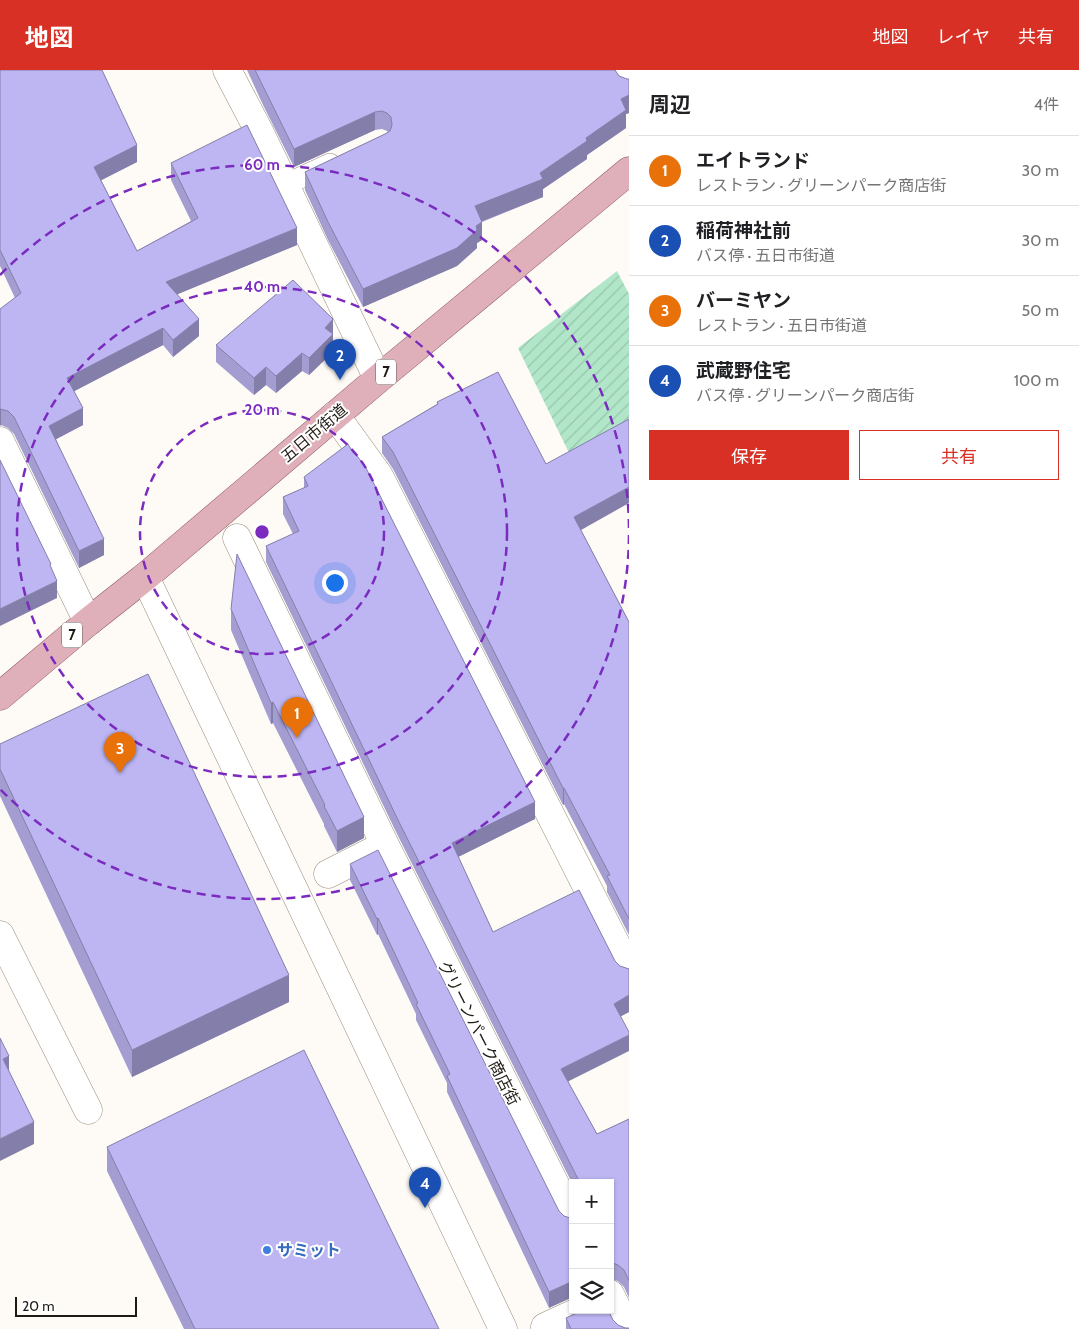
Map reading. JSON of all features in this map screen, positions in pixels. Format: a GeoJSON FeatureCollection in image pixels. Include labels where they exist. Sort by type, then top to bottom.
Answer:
{"type":"FeatureCollection","features":[{"type":"Feature","properties":{"kind":"main road","name":"五日市街道"},"geometry":{"type":"LineString","coordinates":[[0,696],[378,379],[629,172]]}},
{"type":"Feature","properties":{"kind":"street"},"geometry":{"type":"LineString","coordinates":[[227,70],[286,185],[378,379]]}},
{"type":"Feature","properties":{"kind":"street"},"geometry":{"type":"LineString","coordinates":[[624,70],[629,82]]}},
{"type":"Feature","properties":{"kind":"street"},"geometry":{"type":"LineString","coordinates":[[335,415],[379,476],[629,970]]}},
{"type":"Feature","properties":{"kind":"street"},"geometry":{"type":"LineString","coordinates":[[0,441],[88,622]]}},
{"type":"Feature","properties":{"kind":"street","name":"グリーンパーク商店街"},"geometry":{"type":"LineString","coordinates":[[238,538],[385,846],[569,1212]]}},
{"type":"Feature","properties":{"kind":"street"},"geometry":{"type":"LineString","coordinates":[[145,576],[504,1329]]}},
{"type":"Feature","properties":{"kind":"street"},"geometry":{"type":"LineString","coordinates":[[328,874],[385,846]]}},
{"type":"Feature","properties":{"kind":"street"},"geometry":{"type":"LineString","coordinates":[[0,936],[88,1110]]}},
{"type":"Feature","properties":{"kind":"street"},"geometry":{"type":"LineString","coordinates":[[614,1302],[628,1329]]}},
{"type":"Feature","properties":{"kind":"street"},"geometry":{"type":"LineString","coordinates":[[545,1327],[573,1314]]}},
{"type":"Feature","properties":{"kind":"lane"},"geometry":{"type":"LineString","coordinates":[[286,185],[345,157]]}},
{"type":"Feature","properties":{"kind":"green space"},"geometry":{"type":"Polygon","coordinates":[[[617,271],[629,294],[629,421],[589,494],[518,348],[617,271]]]}},
{"type":"Feature","properties":{"kind":"building"},"geometry":{"type":"Polygon","coordinates":[[[0,70],[102,70],[137,145],[94,167],[137,251],[198,218],[171,163],[247,125],[297,228],[166,282],[199,319],[173,340],[163,328],[67,378],[83,408],[49,426],[104,539],[79,551],[14,417],[8,411],[0,409],[0,309],[21,293],[0,250],[0,70]]]}},
{"type":"Feature","properties":{"kind":"building"},"geometry":{"type":"Polygon","coordinates":[[[255,70],[615,70],[619,76],[629,79],[629,95],[621,99],[626,110],[586,138],[587,141],[540,173],[543,179],[475,206],[482,222],[476,226],[477,230],[457,248],[363,289],[328,222],[305,172],[390,131],[392,125],[391,117],[382,111],[375,112],[294,149],[255,70]]]}},
{"type":"Feature","properties":{"kind":"building"},"geometry":{"type":"Polygon","coordinates":[[[293,280],[333,319],[325,328],[333,334],[309,358],[302,353],[276,376],[266,367],[254,378],[216,345],[293,280]]]}},
{"type":"Feature","properties":{"kind":"building"},"geometry":{"type":"Polygon","coordinates":[[[498,372],[546,464],[629,419],[629,487],[574,517],[629,622],[629,919],[607,876],[610,875],[563,788],[393,452],[382,437],[438,404],[437,402],[498,372]]]}},
{"type":"Feature","properties":{"kind":"building"},"geometry":{"type":"Polygon","coordinates":[[[348,444],[366,468],[535,802],[452,843],[493,932],[579,890],[615,961],[620,966],[629,969],[629,995],[614,1004],[629,1035],[561,1069],[597,1134],[629,1119],[629,1281],[624,1270],[614,1264],[614,1179],[578,1179],[399,822],[266,546],[299,531],[283,497],[308,486],[304,477],[348,444]]]}},
{"type":"Feature","properties":{"kind":"building"},"geometry":{"type":"Polygon","coordinates":[[[0,460],[51,564],[57,581],[0,609],[0,460]]]}},
{"type":"Feature","properties":{"kind":"building"},"geometry":{"type":"Polygon","coordinates":[[[237,554],[364,817],[337,831],[273,702],[271,703],[231,609],[237,554]]]}},
{"type":"Feature","properties":{"kind":"building"},"geometry":{"type":"Polygon","coordinates":[[[148,674],[289,975],[132,1050],[0,769],[0,744],[148,674]]]}},
{"type":"Feature","properties":{"kind":"building"},"geometry":{"type":"Polygon","coordinates":[[[378,850],[559,1211],[569,1218],[569,1283],[549,1292],[447,1076],[450,1074],[416,1004],[418,1003],[350,864],[378,850]]]}},
{"type":"Feature","properties":{"kind":"building"},"geometry":{"type":"Polygon","coordinates":[[[0,1038],[9,1056],[3,1059],[34,1122],[0,1139],[0,1038]]]}},
{"type":"Feature","properties":{"kind":"building","name":"サミット"},"geometry":{"type":"Polygon","coordinates":[[[304,1050],[439,1329],[195,1329],[107,1147],[304,1050]]]}},
{"type":"Feature","properties":{"kind":"building"},"geometry":{"type":"Polygon","coordinates":[[[574,1314],[610,1314],[618,1325],[629,1329],[571,1329],[566,1318],[574,1314]]]}},
{"type":"Feature","properties":{"kind":"place","name":"稲荷神社前"},"geometry":{"type":"Point","coordinates":[340,380]}},
{"type":"Feature","properties":{"kind":"place","name":"エイトランド"},"geometry":{"type":"Point","coordinates":[297,738]}},
{"type":"Feature","properties":{"kind":"place","name":"バーミヤン"},"geometry":{"type":"Point","coordinates":[120,773]}},
{"type":"Feature","properties":{"kind":"place","name":"武蔵野住宅"},"geometry":{"type":"Point","coordinates":[425,1208]}},
{"type":"Feature","properties":{"kind":"place","name":"サミット"},"geometry":{"type":"Point","coordinates":[267,1250]}}]}
